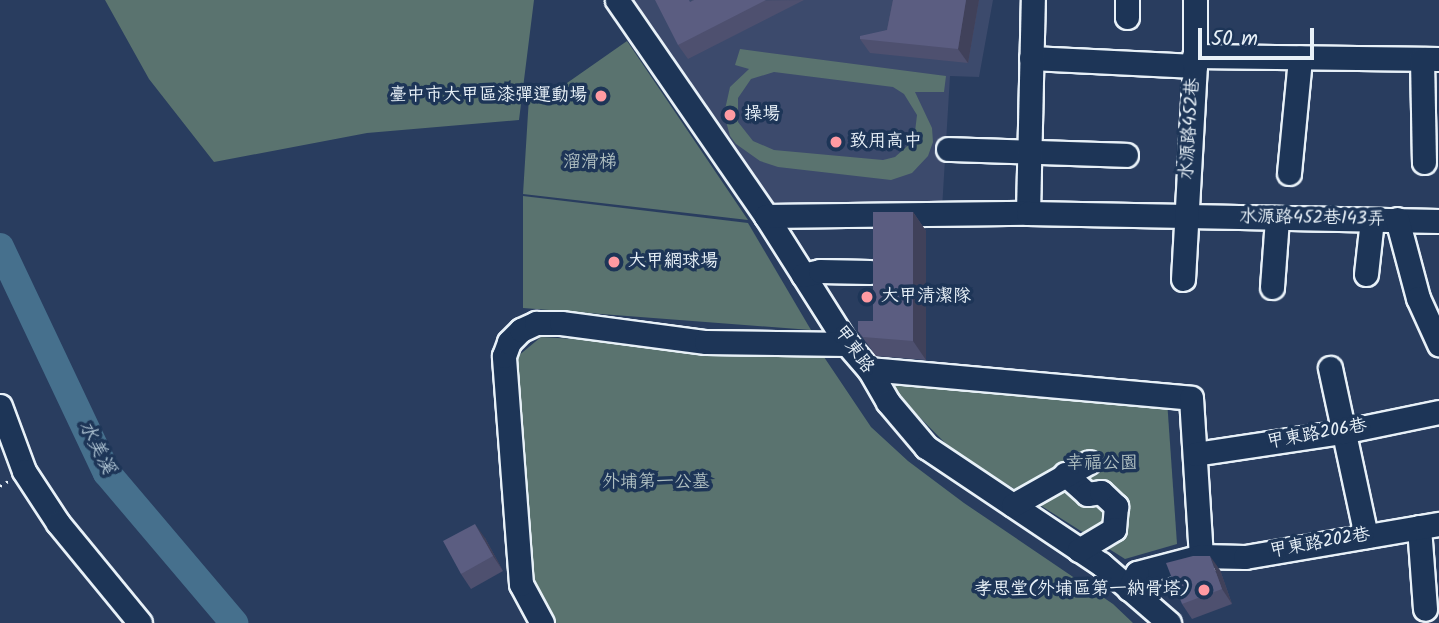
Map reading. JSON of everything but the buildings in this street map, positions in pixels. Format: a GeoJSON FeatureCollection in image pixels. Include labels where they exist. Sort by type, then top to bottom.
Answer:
{"type":"FeatureCollection","features":[{"type":"Feature","properties":{"kind":"street","name":"甲東路"},"geometry":{"type":"LineString","coordinates":[[617,0],[766,216],[847,344],[869,369],[888,402],[926,447],[1079,550],[1169,623]]}},
{"type":"Feature","properties":{"kind":"street"},"geometry":{"type":"LineString","coordinates":[[1028,213],[1033,0]]}},
{"type":"Feature","properties":{"kind":"street","name":"水源路452巷"},"geometry":{"type":"LineString","coordinates":[[1183,279],[1195,0]]}},
{"type":"Feature","properties":{"kind":"street"},"geometry":{"type":"LineString","coordinates":[[1031,58],[1194,61],[1300,58],[1430,59],[1424,162]]}},
{"type":"Feature","properties":{"kind":"street"},"geometry":{"type":"LineString","coordinates":[[1289,173],[1300,58]]}},
{"type":"Feature","properties":{"kind":"street"},"geometry":{"type":"LineString","coordinates":[[948,149],[1126,155]]}},
{"type":"Feature","properties":{"kind":"street","name":"水源路452巷143弄"},"geometry":{"type":"LineString","coordinates":[[766,216],[1028,213],[1439,221]]}},
{"type":"Feature","properties":{"kind":"street"},"geometry":{"type":"LineString","coordinates":[[1272,287],[1277,219]]}},
{"type":"Feature","properties":{"kind":"street"},"geometry":{"type":"LineString","coordinates":[[1397,219],[1418,298],[1439,344]]}},
{"type":"Feature","properties":{"kind":"street"},"geometry":{"type":"LineString","coordinates":[[1366,274],[1372,220]]}},
{"type":"Feature","properties":{"kind":"street"},"geometry":{"type":"LineString","coordinates":[[803,275],[820,271],[870,272]]}},
{"type":"Feature","properties":{"kind":"street"},"geometry":{"type":"LineString","coordinates":[[542,623],[521,584],[504,356],[509,342],[521,330],[536,323],[561,323],[706,342],[847,344]]}},
{"type":"Feature","properties":{"kind":"street"},"geometry":{"type":"LineString","coordinates":[[1330,368],[1366,536]]}},
{"type":"Feature","properties":{"kind":"street"},"geometry":{"type":"LineString","coordinates":[[869,369],[1191,398],[1201,555]]}},
{"type":"Feature","properties":{"kind":"street"},"geometry":{"type":"LineString","coordinates":[[0,406],[24,471],[58,523],[140,623]]}},
{"type":"Feature","properties":{"kind":"street","name":"甲東路206巷"},"geometry":{"type":"LineString","coordinates":[[1195,454],[1342,432],[1439,412]]}},
{"type":"Feature","properties":{"kind":"street"},"geometry":{"type":"LineString","coordinates":[[1013,505],[1089,462]]}},
{"type":"Feature","properties":{"kind":"street"},"geometry":{"type":"LineString","coordinates":[[1065,474],[1087,494],[1101,492],[1116,506],[1114,529],[1079,550]]}},
{"type":"Feature","properties":{"kind":"street"},"geometry":{"type":"LineString","coordinates":[[1425,610],[1429,525]]}},
{"type":"Feature","properties":{"kind":"street","name":"甲東路202巷"},"geometry":{"type":"LineString","coordinates":[[1129,589],[1137,573],[1201,555],[1245,557],[1429,525]]}},
{"type":"Feature","properties":{"kind":"shaded area","name":"致用高中"},"geometry":{"type":"Polygon","coordinates":[[[629,0],[993,0],[979,77],[950,76],[942,209],[771,207],[629,0]]]}},
{"type":"Feature","properties":{"kind":"green space"},"geometry":{"type":"Polygon","coordinates":[[[105,0],[534,0],[519,120],[367,133],[214,162],[149,79],[105,0]]]}},
{"type":"Feature","properties":{"kind":"green space","name":"溜滑梯"},"geometry":{"type":"Polygon","coordinates":[[[627,41],[748,220],[523,194],[529,97],[537,104],[627,41]]]}},
{"type":"Feature","properties":{"kind":"green space","name":"操場"},"geometry":{"type":"Polygon","coordinates":[[[740,49],[946,76],[944,92],[915,92],[932,128],[933,142],[928,156],[912,173],[891,180],[778,167],[760,161],[736,144],[730,136],[724,114],[730,87],[749,69],[735,65],[740,49]],[[774,72],[751,79],[738,98],[738,122],[753,141],[774,150],[883,160],[895,157],[914,140],[917,115],[904,94],[893,87],[774,72]]]}},
{"type":"Feature","properties":{"kind":"green space"},"geometry":{"type":"Polygon","coordinates":[[[523,196],[748,223],[811,330],[523,308],[523,196]]]}},
{"type":"Feature","properties":{"kind":"green space","name":"外埔第一公墓"},"geometry":{"type":"Polygon","coordinates":[[[541,337],[822,354],[871,427],[908,461],[964,503],[1113,604],[1133,623],[544,623],[526,597],[512,361],[541,337]]]}},
{"type":"Feature","properties":{"kind":"green space","name":"幸福公園"},"geometry":{"type":"Polygon","coordinates":[[[883,380],[1167,400],[1177,544],[1125,559],[950,448],[883,380]]]}},
{"type":"Feature","properties":{"kind":"waterway","name":"水美溪"},"geometry":{"type":"LineString","coordinates":[[0,247],[107,473],[234,623]]}},
{"type":"Feature","properties":{"kind":"place","name":"臺中市大甲區漆彈運動場"},"geometry":{"type":"Point","coordinates":[601,96]}},
{"type":"Feature","properties":{"kind":"place","name":"操場"},"geometry":{"type":"Point","coordinates":[730,115]}},
{"type":"Feature","properties":{"kind":"place","name":"致用高中"},"geometry":{"type":"Point","coordinates":[836,142]}},
{"type":"Feature","properties":{"kind":"place","name":"大甲網球場"},"geometry":{"type":"Point","coordinates":[614,262]}},
{"type":"Feature","properties":{"kind":"place","name":"大甲清潔隊"},"geometry":{"type":"Point","coordinates":[867,297]}},
{"type":"Feature","properties":{"kind":"place","name":"孝思堂(外埔區第一納骨塔)"},"geometry":{"type":"Point","coordinates":[1204,590]}}]}
